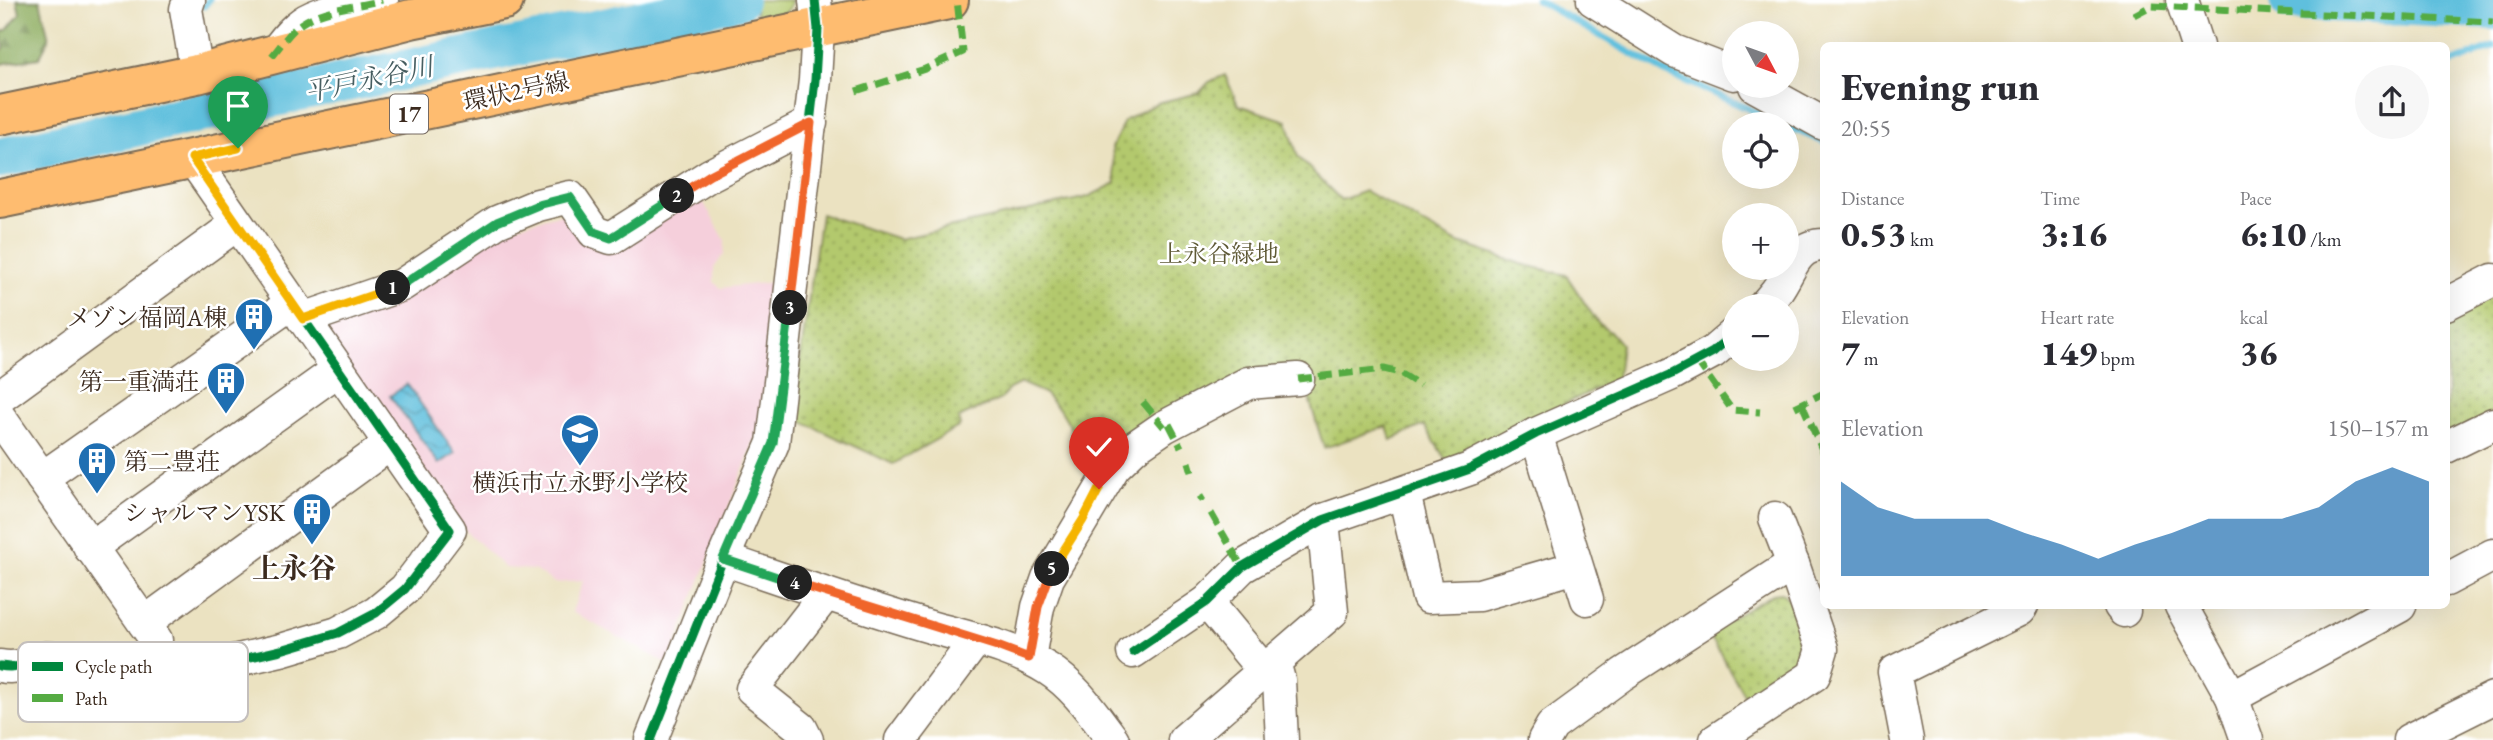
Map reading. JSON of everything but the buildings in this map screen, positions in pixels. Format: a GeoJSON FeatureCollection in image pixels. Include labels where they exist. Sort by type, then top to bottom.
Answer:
{"type":"FeatureCollection","features":[{"type":"Feature","properties":{"kind":"main road"},"geometry":{"type":"LineString","coordinates":[[0,115],[197,74],[411,19],[504,0]]}},
{"type":"Feature","properties":{"kind":"main road","name":"環状2号線"},"geometry":{"type":"LineString","coordinates":[[0,199],[192,158],[816,14],[949,0]]}},
{"type":"Feature","properties":{"kind":"street"},"geometry":{"type":"LineString","coordinates":[[189,0],[186,9],[197,74]]}},
{"type":"Feature","properties":{"kind":"street"},"geometry":{"type":"LineString","coordinates":[[272,56],[300,24],[314,16],[382,0]]}},
{"type":"Feature","properties":{"kind":"street"},"geometry":{"type":"LineString","coordinates":[[1592,0],[1674,51],[1722,69]]}},
{"type":"Feature","properties":{"kind":"street"},"geometry":{"type":"LineString","coordinates":[[651,740],[723,559],[773,443],[811,123],[816,14]]}},
{"type":"Feature","properties":{"kind":"street"},"geometry":{"type":"LineString","coordinates":[[1777,98],[1820,122]]}},
{"type":"Feature","properties":{"kind":"street"},"geometry":{"type":"LineString","coordinates":[[42,478],[298,311],[402,285],[497,222],[538,205],[570,197],[594,232],[611,238],[710,175],[811,123]]}},
{"type":"Feature","properties":{"kind":"street"},"geometry":{"type":"LineString","coordinates":[[192,158],[450,530],[405,589],[376,613],[338,633],[248,658]]}},
{"type":"Feature","properties":{"kind":"street"},"geometry":{"type":"LineString","coordinates":[[0,397],[237,224]]}},
{"type":"Feature","properties":{"kind":"street"},"geometry":{"type":"LineString","coordinates":[[1774,294],[1799,254],[1811,245],[1820,246]]}},
{"type":"Feature","properties":{"kind":"street"},"geometry":{"type":"LineString","coordinates":[[2450,302],[2493,280]]}},
{"type":"Feature","properties":{"kind":"street"},"geometry":{"type":"LineString","coordinates":[[1133,652],[1207,602],[1242,567],[1323,520],[1470,468],[1536,434],[1672,374],[1722,344]]}},
{"type":"Feature","properties":{"kind":"street"},"geometry":{"type":"LineString","coordinates":[[90,548],[338,370]]}},
{"type":"Feature","properties":{"kind":"street"},"geometry":{"type":"LineString","coordinates":[[1029,658],[1038,607],[1048,578],[1114,467],[1135,447],[1164,427],[1248,383],[1298,379]]}},
{"type":"Feature","properties":{"kind":"street"},"geometry":{"type":"LineString","coordinates":[[0,418],[157,642]]}},
{"type":"Feature","properties":{"kind":"street"},"geometry":{"type":"LineString","coordinates":[[2450,445],[2493,424]]}},
{"type":"Feature","properties":{"kind":"street"},"geometry":{"type":"LineString","coordinates":[[1536,434],[1587,599]]}},
{"type":"Feature","properties":{"kind":"street"},"geometry":{"type":"LineString","coordinates":[[144,623],[390,444]]}},
{"type":"Feature","properties":{"kind":"street"},"geometry":{"type":"LineString","coordinates":[[1404,493],[1428,597],[1479,595],[1576,567]]}},
{"type":"Feature","properties":{"kind":"street"},"geometry":{"type":"LineString","coordinates":[[1716,740],[1814,675],[1822,649],[1775,518]]}},
{"type":"Feature","properties":{"kind":"street"},"geometry":{"type":"LineString","coordinates":[[1185,740],[1332,612],[1323,520]]}},
{"type":"Feature","properties":{"kind":"street"},"geometry":{"type":"LineString","coordinates":[[2450,578],[2493,555]]}},
{"type":"Feature","properties":{"kind":"street"},"geometry":{"type":"LineString","coordinates":[[723,559],[1029,658],[1050,670],[1073,689],[1114,740]]}},
{"type":"Feature","properties":{"kind":"street"},"geometry":{"type":"LineString","coordinates":[[1544,740],[1552,726],[1623,674],[1793,564]]}},
{"type":"Feature","properties":{"kind":"street"},"geometry":{"type":"LineString","coordinates":[[807,740],[801,728],[752,689],[826,594]]}},
{"type":"Feature","properties":{"kind":"street"},"geometry":{"type":"LineString","coordinates":[[1207,602],[1269,666],[1279,680],[1282,740]]}},
{"type":"Feature","properties":{"kind":"street"},"geometry":{"type":"LineString","coordinates":[[1907,740],[1894,673],[2020,609]]}},
{"type":"Feature","properties":{"kind":"street"},"geometry":{"type":"LineString","coordinates":[[2183,609],[2232,698],[2248,740]]}},
{"type":"Feature","properties":{"kind":"street"},"geometry":{"type":"LineString","coordinates":[[2232,698],[2395,609]]}},
{"type":"Feature","properties":{"kind":"street"},"geometry":{"type":"LineString","coordinates":[[901,740],[976,640]]}},
{"type":"Feature","properties":{"kind":"street"},"geometry":{"type":"LineString","coordinates":[[0,666],[18,667]]}},
{"type":"Feature","properties":{"kind":"street"},"geometry":{"type":"LineString","coordinates":[[2409,740],[2493,698]]}},
{"type":"Feature","properties":{"kind":"shaded area","name":"横浜市立永野小学校"},"geometry":{"type":"Polygon","coordinates":[[[697,191],[725,240],[724,254],[714,268],[714,282],[721,288],[782,281],[764,416],[668,664],[572,612],[583,581],[555,583],[534,570],[505,568],[452,518],[325,335],[328,324],[498,230],[562,214],[594,239],[697,191]]]}},
{"type":"Feature","properties":{"kind":"green space"},"geometry":{"type":"Polygon","coordinates":[[[17,0],[40,0],[49,39],[39,58],[0,64],[0,50],[4,49],[1,32],[7,30],[20,14],[17,0]]]}},
{"type":"Feature","properties":{"kind":"green space"},"geometry":{"type":"Polygon","coordinates":[[[753,0],[792,0],[784,14],[758,22],[753,0]]]}},
{"type":"Feature","properties":{"kind":"green space","name":"上永谷緑地"},"geometry":{"type":"Polygon","coordinates":[[[1225,75],[1238,105],[1287,121],[1298,157],[1341,200],[1365,191],[1456,242],[1521,264],[1566,275],[1598,323],[1610,331],[1621,344],[1617,378],[1448,463],[1424,425],[1391,440],[1387,426],[1324,448],[1301,371],[1101,472],[1076,446],[1062,412],[1044,393],[1021,383],[1009,389],[1001,399],[958,418],[960,426],[893,464],[792,417],[821,214],[899,239],[1088,197],[1116,183],[1112,148],[1124,121],[1157,103],[1199,93],[1209,82],[1225,75]]]}},
{"type":"Feature","properties":{"kind":"green space"},"geometry":{"type":"Polygon","coordinates":[[[2493,291],[2491,417],[2450,438],[2450,313],[2493,291]]]}},
{"type":"Feature","properties":{"kind":"green space"},"geometry":{"type":"Polygon","coordinates":[[[1782,593],[1789,599],[1811,659],[1752,709],[1708,632],[1773,594],[1782,593]]]}},
{"type":"Feature","properties":{"kind":"water"},"geometry":{"type":"Polygon","coordinates":[[[407,384],[455,453],[439,464],[390,396],[407,384]]]}},
{"type":"Feature","properties":{"kind":"waterway"},"geometry":{"type":"LineString","coordinates":[[204,6],[209,0]]}},
{"type":"Feature","properties":{"kind":"waterway","name":"平戸永谷川"},"geometry":{"type":"LineString","coordinates":[[0,158],[165,120],[738,0]]}},
{"type":"Feature","properties":{"kind":"waterway","name":"平戸永谷川"},"geometry":{"type":"LineString","coordinates":[[1537,0],[1663,71],[1756,112]]}},
{"type":"Feature","properties":{"kind":"waterway","name":"平戸永谷川"},"geometry":{"type":"LineString","coordinates":[[2289,0],[2493,10]]}},
{"type":"Feature","properties":{"kind":"waterway","name":"平戸永谷川"},"geometry":{"type":"LineString","coordinates":[[2450,63],[2493,47]]}},
{"type":"Feature","properties":{"kind":"waterway","name":"平戸永谷川"},"geometry":{"type":"LineString","coordinates":[[1799,131],[1820,140]]}},
{"type":"Feature","properties":{"kind":"marked path"},"geometry":{"type":"LineString","coordinates":[[272,56],[294,30],[311,18],[330,11],[382,0]]}},
{"type":"Feature","properties":{"kind":"marked path"},"geometry":{"type":"LineString","coordinates":[[856,91],[925,69],[963,52],[957,0]]}},
{"type":"Feature","properties":{"kind":"marked path"},"geometry":{"type":"LineString","coordinates":[[2134,15],[2151,6],[2493,22]]}},
{"type":"Feature","properties":{"kind":"marked path"},"geometry":{"type":"LineString","coordinates":[[1697,361],[1732,410],[1760,412]]}},
{"type":"Feature","properties":{"kind":"marked path"},"geometry":{"type":"LineString","coordinates":[[1298,379],[1384,369],[1400,373],[1420,385]]}},
{"type":"Feature","properties":{"kind":"marked path"},"geometry":{"type":"LineString","coordinates":[[1795,407],[1820,395]]}},
{"type":"Feature","properties":{"kind":"marked path"},"geometry":{"type":"LineString","coordinates":[[1143,402],[1164,427]]}},
{"type":"Feature","properties":{"kind":"marked path"},"geometry":{"type":"LineString","coordinates":[[1802,404],[1820,445]]}},
{"type":"Feature","properties":{"kind":"marked path"},"geometry":{"type":"LineString","coordinates":[[1169,424],[1181,447]]}},
{"type":"Feature","properties":{"kind":"marked path"},"geometry":{"type":"LineString","coordinates":[[1189,462],[1192,472]]}},
{"type":"Feature","properties":{"kind":"marked path"},"geometry":{"type":"LineString","coordinates":[[1200,496],[1203,501]]}},
{"type":"Feature","properties":{"kind":"marked path"},"geometry":{"type":"LineString","coordinates":[[1211,513],[1242,567]]}},
{"type":"Feature","properties":{"kind":"cycle path"},"geometry":{"type":"LineString","coordinates":[[651,740],[723,559],[773,443],[815,80],[818,29],[815,0]]}},
{"type":"Feature","properties":{"kind":"cycle path"},"geometry":{"type":"LineString","coordinates":[[192,158],[450,530],[405,589],[376,613],[338,633],[248,658]]}},
{"type":"Feature","properties":{"kind":"cycle path"},"geometry":{"type":"LineString","coordinates":[[1133,652],[1207,602],[1242,567],[1323,520],[1470,469],[1536,434],[1672,374],[1722,344]]}},
{"type":"Feature","properties":{"kind":"cycle path"},"geometry":{"type":"LineString","coordinates":[[0,666],[18,666]]}},
{"type":"Feature","properties":{"kind":"place","name":"メゾン福岡A棟"},"geometry":{"type":"Point","coordinates":[254,351]}},
{"type":"Feature","properties":{"kind":"place","name":"第一重満荘"},"geometry":{"type":"Point","coordinates":[226,415]}},
{"type":"Feature","properties":{"kind":"place","name":"横浜市立永野小学校"},"geometry":{"type":"Point","coordinates":[580,467]}},
{"type":"Feature","properties":{"kind":"place","name":"第二豊荘"},"geometry":{"type":"Point","coordinates":[97,495]}},
{"type":"Feature","properties":{"kind":"place","name":"シャルマンYSK"},"geometry":{"type":"Point","coordinates":[312,546]}},
{"type":"Feature","properties":{"kind":"district","name":"上永谷"},"geometry":{"type":"Point","coordinates":[294,568]}},
{"type":"Feature","properties":{"kind":"route"},"geometry":{"type":"LineString","coordinates":[[238,148],[192,158],[303,319],[402,285],[497,222],[538,205],[570,197],[594,232],[611,238],[710,175],[811,123],[773,443],[723,559],[1029,658],[1038,607],[1048,578],[1099,489]]}}]}
